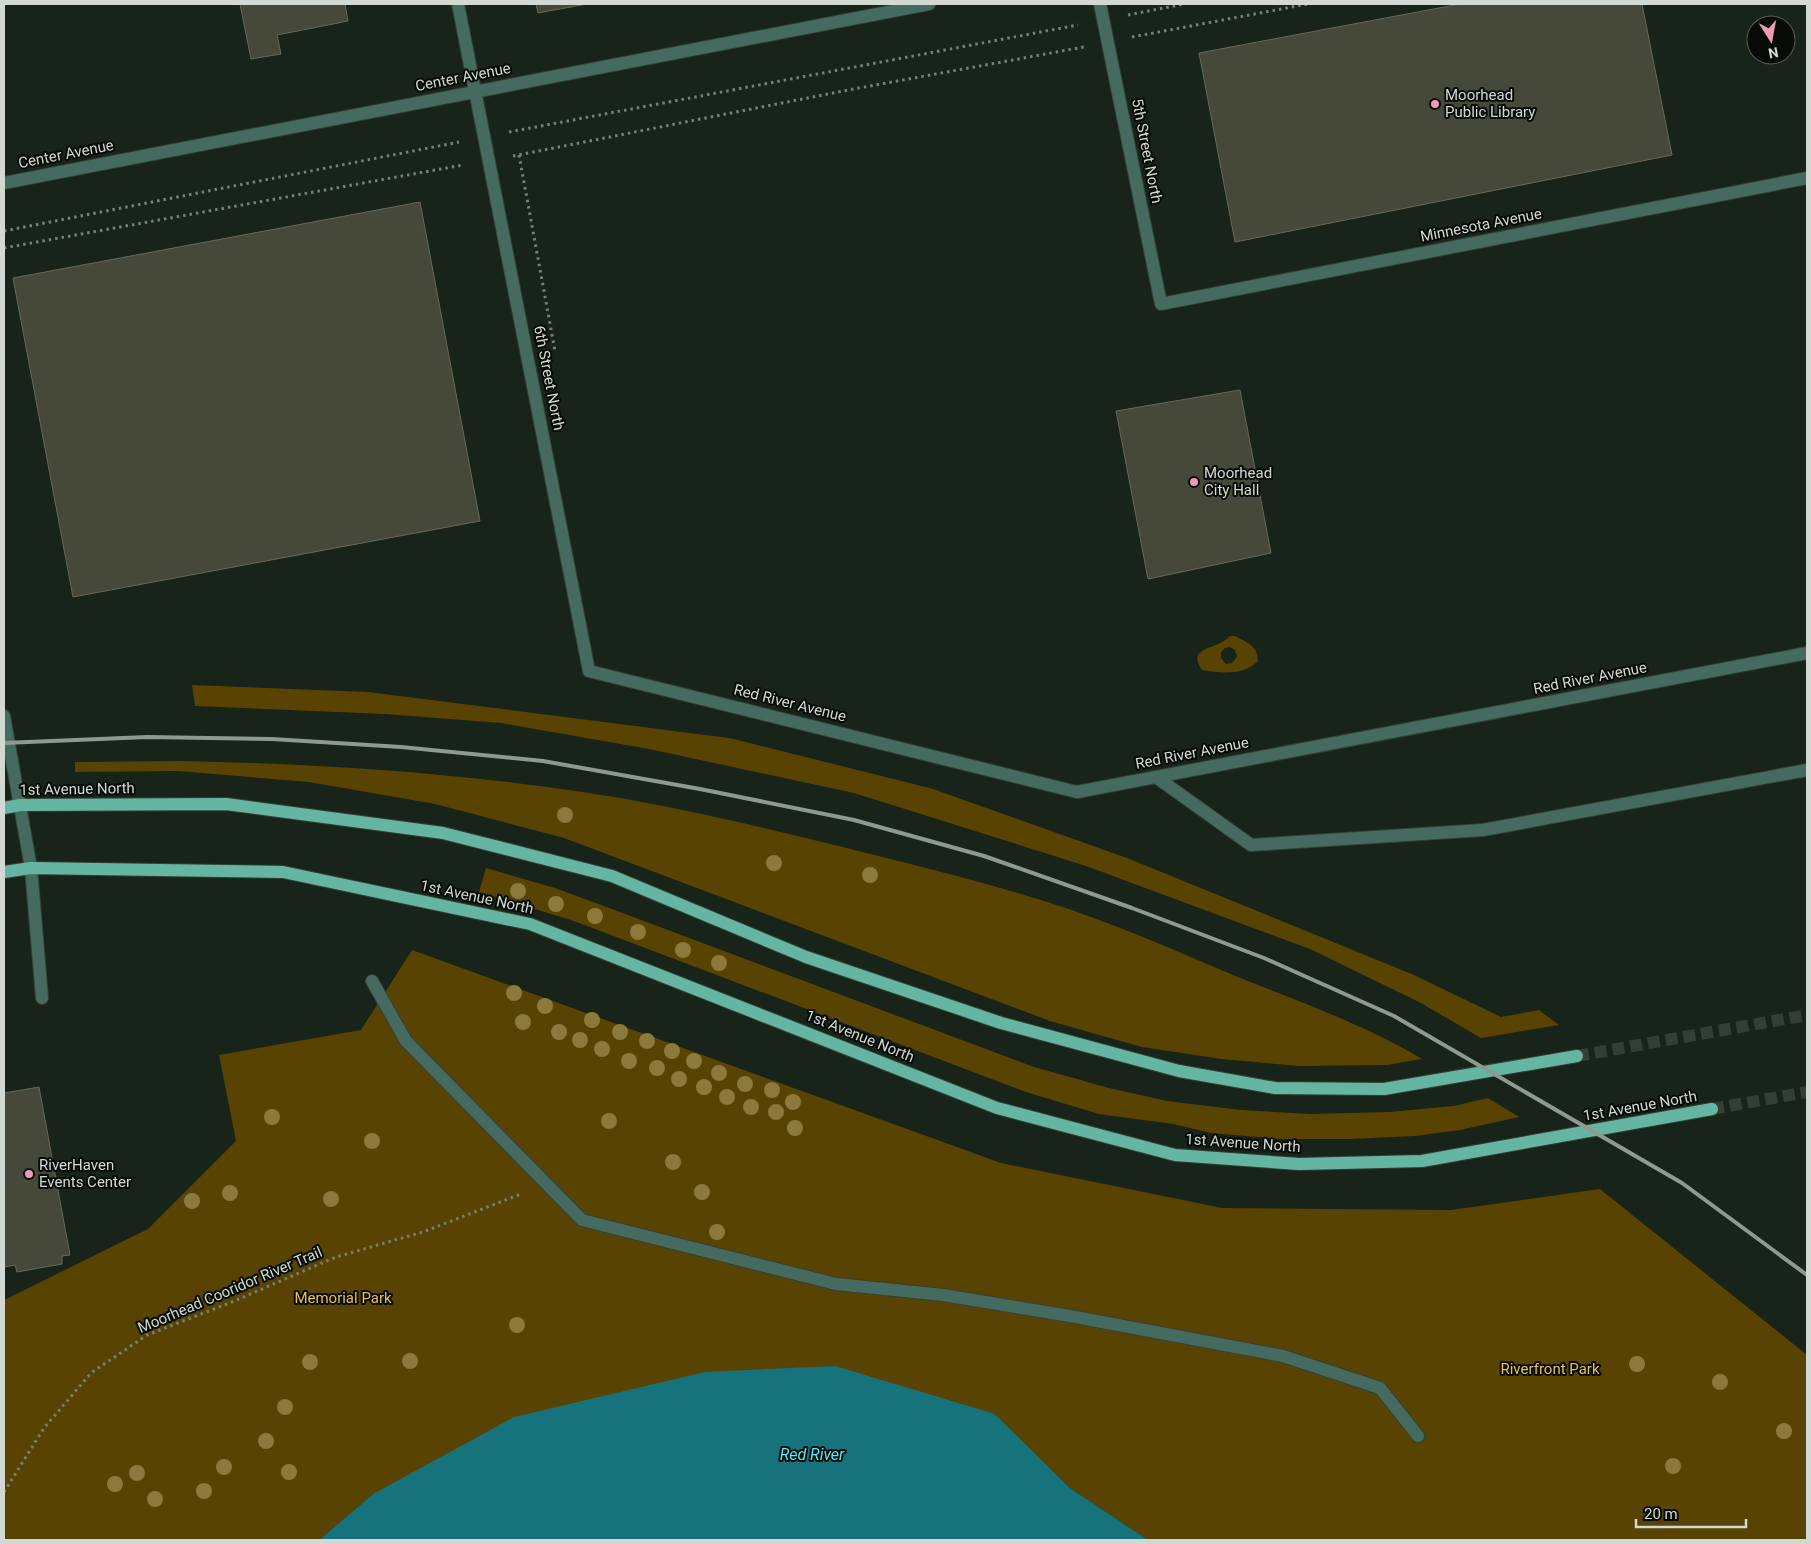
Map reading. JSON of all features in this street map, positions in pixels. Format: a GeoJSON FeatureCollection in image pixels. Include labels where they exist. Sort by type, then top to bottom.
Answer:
{"type":"FeatureCollection","features":[{"type":"Feature","properties":{"kind":"main road","name":"1st Avenue North"},"geometry":{"type":"LineString","coordinates":[[4,808],[20,805],[226,804],[443,833],[612,876],[806,957],[1001,1024],[1179,1071],[1274,1088],[1384,1089],[1577,1056]]}},
{"type":"Feature","properties":{"kind":"main road","name":"1st Avenue North"},"geometry":{"type":"LineString","coordinates":[[4,872],[31,868],[283,872],[530,924],[997,1108],[1175,1155],[1299,1164],[1422,1162],[1712,1110]]}},
{"type":"Feature","properties":{"kind":"street","name":"6th Street North"},"geometry":{"type":"LineString","coordinates":[[458,4],[589,671]]}},
{"type":"Feature","properties":{"kind":"street","name":"Center Avenue"},"geometry":{"type":"LineString","coordinates":[[4,183],[929,4]]}},
{"type":"Feature","properties":{"kind":"street","name":"5th Street North"},"geometry":{"type":"LineString","coordinates":[[1100,4],[1161,304]]}},
{"type":"Feature","properties":{"kind":"street","name":"Minnesota Avenue"},"geometry":{"type":"LineString","coordinates":[[1161,304],[1807,178]]}},
{"type":"Feature","properties":{"kind":"street","name":"Red River Avenue"},"geometry":{"type":"LineString","coordinates":[[589,671],[1077,792],[1807,653]]}},
{"type":"Feature","properties":{"kind":"street"},"geometry":{"type":"LineString","coordinates":[[4,716],[31,868],[42,998]]}},
{"type":"Feature","properties":{"kind":"street"},"geometry":{"type":"LineString","coordinates":[[1156,777],[1251,845],[1483,830],[1807,770]]}},
{"type":"Feature","properties":{"kind":"street"},"geometry":{"type":"LineString","coordinates":[[372,981],[406,1041],[582,1220],[836,1284],[943,1295],[1070,1316],[1283,1356],[1380,1388],[1418,1436]]}},
{"type":"Feature","properties":{"kind":"path"},"geometry":{"type":"LineString","coordinates":[[4,231],[484,137],[1184,4]]}},
{"type":"Feature","properties":{"kind":"path"},"geometry":{"type":"LineString","coordinates":[[4,248],[519,155],[848,90],[1308,4]]}},
{"type":"Feature","properties":{"kind":"path"},"geometry":{"type":"LineString","coordinates":[[519,155],[555,354]]}},
{"type":"Feature","properties":{"kind":"path","name":"Moorhead Cooridor River Trail"},"geometry":{"type":"LineString","coordinates":[[4,1492],[44,1428],[90,1373],[147,1335],[232,1302],[336,1257],[423,1232],[547,1184]]}},
{"type":"Feature","properties":{"kind":"green space"},"geometry":{"type":"Polygon","coordinates":[[[1230,636],[1235,636],[1251,645],[1256,651],[1258,661],[1252,666],[1239,671],[1202,670],[1198,658],[1201,652],[1230,636]],[[1230,647],[1225,648],[1221,652],[1221,658],[1226,664],[1232,663],[1237,657],[1235,650],[1230,647]]]}},
{"type":"Feature","properties":{"kind":"green space"},"geometry":{"type":"Polygon","coordinates":[[[192,685],[368,692],[729,738],[933,789],[1127,858],[1414,975],[1501,1017],[1539,1010],[1559,1025],[1481,1038],[1419,1002],[1310,949],[1086,866],[854,793],[649,749],[501,723],[385,714],[195,706],[192,685]]]}},
{"type":"Feature","properties":{"kind":"green space"},"geometry":{"type":"Polygon","coordinates":[[[183,761],[340,767],[445,775],[549,787],[694,812],[786,833],[972,880],[1022,894],[1094,918],[1330,1014],[1378,1035],[1422,1059],[1387,1065],[1299,1066],[1221,1059],[1142,1047],[1050,1021],[564,838],[435,804],[309,782],[178,771],[75,772],[75,762],[183,761]]]}},
{"type":"Feature","properties":{"kind":"green space"},"geometry":{"type":"Polygon","coordinates":[[[486,868],[555,888],[1034,1067],[1109,1088],[1167,1101],[1241,1110],[1311,1114],[1389,1112],[1454,1106],[1488,1098],[1519,1117],[1460,1130],[1415,1136],[1350,1139],[1281,1139],[1211,1133],[1173,1124],[1099,1114],[1026,1092],[574,921],[479,892],[486,868]]]}},
{"type":"Feature","properties":{"kind":"green space","name":"Riverfront Park"},"geometry":{"type":"Polygon","coordinates":[[[412,950],[1001,1163],[1222,1208],[1451,1210],[1600,1189],[1807,1355],[1807,1540],[1148,1540],[1070,1488],[995,1414],[373,1494],[319,1540],[4,1540],[4,1300],[148,1229],[236,1141],[219,1055],[361,1030],[412,950]]]}},
{"type":"Feature","properties":{"kind":"water","name":"Red River"},"geometry":{"type":"Polygon","coordinates":[[[835,1366],[995,1414],[1070,1488],[1148,1540],[319,1540],[373,1494],[514,1417],[705,1372],[835,1366]]]}},
{"type":"Feature","properties":{"kind":"building"},"geometry":{"type":"Polygon","coordinates":[[[240,4],[345,4],[348,21],[277,35],[281,54],[251,59],[240,4]]]}},
{"type":"Feature","properties":{"kind":"building"},"geometry":{"type":"Polygon","coordinates":[[[536,4],[587,4],[538,13],[536,4]]]}},
{"type":"Feature","properties":{"kind":"building","name":"Moorhead Public Library"},"geometry":{"type":"Polygon","coordinates":[[[1460,4],[1642,4],[1672,155],[1235,242],[1199,53],[1460,4]]]}},
{"type":"Feature","properties":{"kind":"building"},"geometry":{"type":"Polygon","coordinates":[[[420,202],[480,521],[73,597],[13,278],[420,202]]]}},
{"type":"Feature","properties":{"kind":"building","name":"Moorhead City Hall"},"geometry":{"type":"Polygon","coordinates":[[[1240,390],[1271,553],[1148,579],[1116,411],[1240,390]]]}},
{"type":"Feature","properties":{"kind":"building","name":"RiverHaven Events Center"},"geometry":{"type":"Polygon","coordinates":[[[39,1087],[70,1255],[62,1256],[62,1264],[17,1272],[15,1265],[5,1267],[4,1258],[4,1093],[39,1087]]]}},
{"type":"Feature","properties":{"kind":"tunnel"},"geometry":{"type":"LineString","coordinates":[[1577,1056],[1807,1015]]}},
{"type":"Feature","properties":{"kind":"tunnel"},"geometry":{"type":"LineString","coordinates":[[1712,1109],[1807,1092]]}},
{"type":"Feature","properties":{"kind":"railway"},"geometry":{"type":"LineString","coordinates":[[4,743],[147,737],[272,739],[401,747],[543,761],[700,789],[854,820],[984,856],[1132,908],[1264,958],[1394,1016],[1682,1183],[1807,1275]]}},
{"type":"Feature","properties":{"kind":"place","name":"Moorhead Public Library"},"geometry":{"type":"Point","coordinates":[1435,104]}},
{"type":"Feature","properties":{"kind":"place","name":"Moorhead City Hall"},"geometry":{"type":"Point","coordinates":[1194,482]}},
{"type":"Feature","properties":{"kind":"place","name":"RiverHaven Events Center"},"geometry":{"type":"Point","coordinates":[29,1174]}},
{"type":"Feature","properties":{"kind":"park label","name":"Memorial Park"},"geometry":{"type":"Point","coordinates":[343,1298]}}]}
